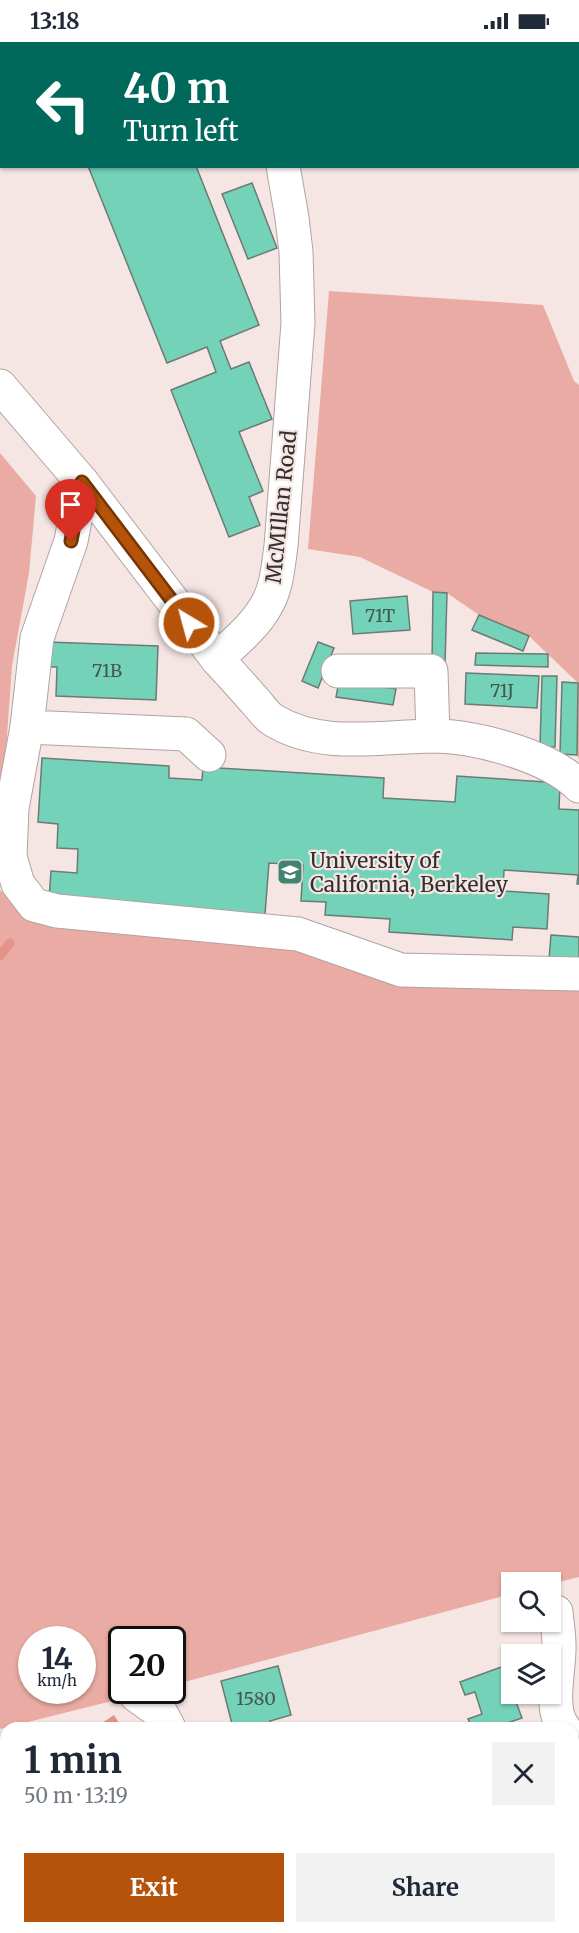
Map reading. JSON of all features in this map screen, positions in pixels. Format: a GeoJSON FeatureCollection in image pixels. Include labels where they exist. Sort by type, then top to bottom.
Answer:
{"type":"FeatureCollection","features":[{"type":"Feature","properties":{"kind":"street","name":"McMIllan Road"},"geometry":{"type":"LineString","coordinates":[[217,659],[245,632],[266,606],[276,580],[281,546],[298,323],[296,252],[283,168]]}},
{"type":"Feature","properties":{"kind":"street"},"geometry":{"type":"LineString","coordinates":[[0,386],[82,482],[217,659],[270,718],[287,727],[316,737],[361,741],[433,736],[452,737],[503,748],[533,758],[573,780],[579,786]]}},
{"type":"Feature","properties":{"kind":"street"},"geometry":{"type":"LineString","coordinates":[[82,482],[71,541],[38,638],[27,727],[12,808],[10,857],[18,884],[34,905],[57,911],[298,934],[401,970],[579,974]]}},
{"type":"Feature","properties":{"kind":"street"},"geometry":{"type":"LineString","coordinates":[[338,671],[431,671],[433,736]]}},
{"type":"Feature","properties":{"kind":"street"},"geometry":{"type":"LineString","coordinates":[[27,727],[186,734],[209,755]]}},
{"type":"Feature","properties":{"kind":"street"},"geometry":{"type":"LineString","coordinates":[[558,1632],[556,1684],[560,1722]]}},
{"type":"Feature","properties":{"kind":"street"},"geometry":{"type":"LineString","coordinates":[[148,1704],[161,1713],[166,1722]]}},
{"type":"Feature","properties":{"kind":"shaded area"},"geometry":{"type":"Polygon","coordinates":[[[329,291],[543,305],[574,381],[579,385],[579,759],[577,755],[578,683],[529,636],[479,615],[447,593],[433,592],[360,557],[308,549],[329,291]]]}},
{"type":"Feature","properties":{"kind":"shaded area"},"geometry":{"type":"Polygon","coordinates":[[[0,453],[36,496],[29,573],[12,666],[4,779],[0,803],[0,453]]]}},
{"type":"Feature","properties":{"kind":"shaded area"},"geometry":{"type":"Polygon","coordinates":[[[0,890],[31,918],[298,934],[401,970],[579,974],[579,1577],[561,1582],[561,1572],[501,1572],[501,1597],[186,1682],[186,1626],[108,1626],[108,1702],[28,1722],[0,1722],[0,890]]]}},
{"type":"Feature","properties":{"kind":"shaded area"},"geometry":{"type":"Polygon","coordinates":[[[114,1715],[118,1722],[103,1722],[114,1715]]]}},
{"type":"Feature","properties":{"kind":"building"},"geometry":{"type":"Polygon","coordinates":[[[89,168],[197,168],[259,325],[220,341],[231,369],[249,362],[272,419],[239,432],[263,491],[249,497],[260,525],[229,537],[171,390],[216,372],[207,347],[167,363],[89,168]]]}},
{"type":"Feature","properties":{"kind":"building"},"geometry":{"type":"Polygon","coordinates":[[[252,183],[277,248],[248,259],[222,194],[252,183]]]}},
{"type":"Feature","properties":{"kind":"building"},"geometry":{"type":"Polygon","coordinates":[[[433,592],[447,593],[445,664],[432,664],[433,592]]]}},
{"type":"Feature","properties":{"kind":"building"},"geometry":{"type":"Polygon","coordinates":[[[407,596],[410,630],[353,634],[350,601],[407,596]]]}},
{"type":"Feature","properties":{"kind":"building"},"geometry":{"type":"Polygon","coordinates":[[[479,615],[529,636],[523,651],[472,630],[479,615]]]}},
{"type":"Feature","properties":{"kind":"building"},"geometry":{"type":"Polygon","coordinates":[[[47,642],[158,646],[156,700],[56,696],[57,667],[46,667],[47,642]]]}},
{"type":"Feature","properties":{"kind":"building"},"geometry":{"type":"Polygon","coordinates":[[[318,642],[334,648],[318,688],[302,681],[318,642]]]}},
{"type":"Feature","properties":{"kind":"building"},"geometry":{"type":"Polygon","coordinates":[[[476,653],[548,654],[548,667],[475,665],[476,653]]]}},
{"type":"Feature","properties":{"kind":"building"},"geometry":{"type":"Polygon","coordinates":[[[466,673],[539,676],[537,708],[465,704],[466,673]]]}},
{"type":"Feature","properties":{"kind":"building"},"geometry":{"type":"Polygon","coordinates":[[[542,676],[557,676],[555,747],[540,747],[542,676]]]}},
{"type":"Feature","properties":{"kind":"building"},"geometry":{"type":"Polygon","coordinates":[[[339,681],[396,689],[393,705],[336,697],[339,681]]]}},
{"type":"Feature","properties":{"kind":"building"},"geometry":{"type":"Polygon","coordinates":[[[562,682],[578,683],[577,755],[560,754],[562,682]]]}},
{"type":"Feature","properties":{"kind":"building"},"geometry":{"type":"Polygon","coordinates":[[[42,758],[169,766],[169,778],[202,780],[203,767],[384,778],[383,798],[455,802],[457,776],[560,783],[559,809],[579,810],[579,884],[577,884],[578,875],[504,870],[503,891],[549,894],[547,929],[513,927],[512,940],[389,932],[390,919],[325,915],[326,902],[301,901],[303,865],[269,863],[265,914],[49,900],[51,871],[77,873],[78,849],[57,848],[58,824],[38,822],[42,758]]]}},
{"type":"Feature","properties":{"kind":"building"},"geometry":{"type":"Polygon","coordinates":[[[551,935],[579,937],[579,961],[549,959],[551,935]]]}},
{"type":"Feature","properties":{"kind":"building"},"geometry":{"type":"Polygon","coordinates":[[[278,1666],[291,1715],[270,1722],[231,1722],[221,1681],[278,1666]]]}},
{"type":"Feature","properties":{"kind":"building"},"geometry":{"type":"Polygon","coordinates":[[[501,1667],[501,1704],[517,1704],[522,1718],[510,1722],[469,1722],[468,1719],[482,1714],[475,1692],[465,1695],[460,1682],[501,1667]]]}},
{"type":"Feature","properties":{"kind":"waterway"},"geometry":{"type":"LineString","coordinates":[[0,956],[10,943]]}},
{"type":"Feature","properties":{"kind":"place","name":"University of California, Berkeley"},"geometry":{"type":"Point","coordinates":[290,872]}},
{"type":"Feature","properties":{"kind":"route"},"geometry":{"type":"LineString","coordinates":[[71,541],[82,482],[189,623]]}}]}
